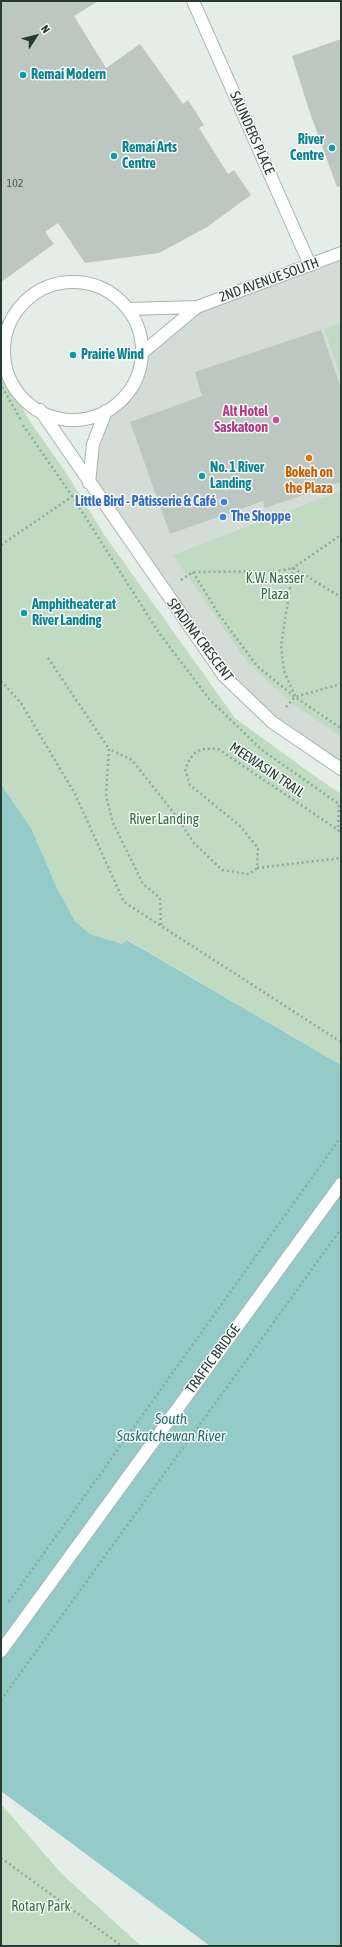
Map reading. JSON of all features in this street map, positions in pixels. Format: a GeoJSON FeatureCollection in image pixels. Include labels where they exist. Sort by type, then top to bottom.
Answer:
{"type":"FeatureCollection","features":[{"type":"Feature","properties":{"kind":"street","name":"SAUNDERS PLACE"},"geometry":{"type":"LineString","coordinates":[[193,1],[310,265]]}},
{"type":"Feature","properties":{"kind":"street","name":"2ND AVENUE SOUTH"},"geometry":{"type":"LineString","coordinates":[[128,310],[197,306],[341,253]]}},
{"type":"Feature","properties":{"kind":"street","name":"SPADINA CRESCENT"},"geometry":{"type":"LineString","coordinates":[[67,282],[86,283],[102,288],[116,296],[128,310],[139,330],[142,353],[140,370],[132,387],[121,401],[106,411],[88,418],[72,420],[56,417],[40,410],[28,402],[19,392],[6,368],[6,322],[32,295],[44,288],[67,282]]}},
{"type":"Feature","properties":{"kind":"street","name":"2ND AVENUE SOUTH"},"geometry":{"type":"LineString","coordinates":[[142,353],[197,306]]}},
{"type":"Feature","properties":{"kind":"street","name":"SPADINA CRESCENT"},"geometry":{"type":"LineString","coordinates":[[40,410],[89,483],[224,676],[272,722],[341,769]]}},
{"type":"Feature","properties":{"kind":"street"},"geometry":{"type":"LineString","coordinates":[[89,483],[93,444],[106,411]]}},
{"type":"Feature","properties":{"kind":"street","name":"TRAFFIC BRIDGE"},"geometry":{"type":"LineString","coordinates":[[1,1651],[341,1184]]}},
{"type":"Feature","properties":{"kind":"path"},"geometry":{"type":"LineString","coordinates":[[1,545],[72,496]]}},
{"type":"Feature","properties":{"kind":"path"},"geometry":{"type":"LineString","coordinates":[[341,535],[293,568],[278,572],[193,572],[220,616],[257,666],[295,697],[341,728]]}},
{"type":"Feature","properties":{"kind":"path"},"geometry":{"type":"LineString","coordinates":[[293,568],[341,597]]}},
{"type":"Feature","properties":{"kind":"path"},"geometry":{"type":"LineString","coordinates":[[293,568],[281,646],[284,671],[295,697]]}},
{"type":"Feature","properties":{"kind":"path"},"geometry":{"type":"LineString","coordinates":[[48,658],[109,748],[132,760],[173,812],[194,843],[222,870],[249,874],[257,868],[341,858]]}},
{"type":"Feature","properties":{"kind":"path"},"geometry":{"type":"LineString","coordinates":[[1,681],[21,703],[75,794],[124,902],[341,1042]]}},
{"type":"Feature","properties":{"kind":"path"},"geometry":{"type":"LineString","coordinates":[[295,697],[341,684]]}},
{"type":"Feature","properties":{"kind":"path"},"geometry":{"type":"LineString","coordinates":[[109,748],[106,796],[113,822],[143,884],[160,898],[161,925]]}},
{"type":"Feature","properties":{"kind":"path","name":"MEEWASIN TRAIL"},"geometry":{"type":"LineString","coordinates":[[257,868],[258,848],[240,826],[190,785],[185,769],[192,755],[202,748],[218,749],[341,832]]}},
{"type":"Feature","properties":{"kind":"path"},"geometry":{"type":"LineString","coordinates":[[6,1607],[341,1137]]}},
{"type":"Feature","properties":{"kind":"path"},"geometry":{"type":"LineString","coordinates":[[1,1700],[341,1229]]}},
{"type":"Feature","properties":{"kind":"path"},"geometry":{"type":"LineString","coordinates":[[1,1858],[122,1946]]}},
{"type":"Feature","properties":{"kind":"shaded area"},"geometry":{"type":"Polygon","coordinates":[[[341,254],[341,769],[272,722],[224,676],[89,483],[106,411],[121,401],[132,387],[139,370],[142,353],[197,307],[341,254]]]}},
{"type":"Feature","properties":{"kind":"green space"},"geometry":{"type":"Polygon","coordinates":[[[341,323],[341,378],[324,328],[341,323]]]}},
{"type":"Feature","properties":{"kind":"green space","name":"River Landing"},"geometry":{"type":"Polygon","coordinates":[[[1,370],[29,420],[67,474],[105,536],[235,718],[341,794],[341,1065],[128,940],[122,944],[90,934],[75,921],[57,888],[31,828],[1,784],[1,370]]]}},
{"type":"Feature","properties":{"kind":"green space","name":"K.W. Nasser Plaza"},"geometry":{"type":"Polygon","coordinates":[[[341,491],[341,737],[293,704],[247,662],[173,555],[341,491]]]}},
{"type":"Feature","properties":{"kind":"green space","name":"Rotary Park"},"geometry":{"type":"Polygon","coordinates":[[[1,1804],[62,1874],[141,1946],[1,1946],[1,1804]]]}},
{"type":"Feature","properties":{"kind":"water","name":"South Saskatchewan River"},"geometry":{"type":"Polygon","coordinates":[[[1,784],[31,828],[57,888],[75,921],[90,934],[122,944],[127,940],[341,1065],[341,1946],[210,1946],[1,1791],[1,784]]]}},
{"type":"Feature","properties":{"kind":"building","name":"Remai Arts Centre"},"geometry":{"type":"Polygon","coordinates":[[[1,1],[98,1],[74,16],[106,68],[140,44],[183,104],[188,100],[204,125],[199,128],[228,174],[234,170],[251,195],[207,227],[159,253],[85,263],[58,223],[45,232],[54,244],[1,282],[1,1]]]}},
{"type":"Feature","properties":{"kind":"building","name":"River Centre"},"geometry":{"type":"Polygon","coordinates":[[[341,39],[341,186],[337,187],[309,110],[292,56],[341,39]]]}},
{"type":"Feature","properties":{"kind":"building","name":"Alt Hotel Saskatoon"},"geometry":{"type":"Polygon","coordinates":[[[321,330],[341,388],[341,482],[265,508],[263,501],[170,534],[130,422],[202,396],[195,372],[321,330]]]}},
{"type":"Feature","properties":{"kind":"place","name":"Remai Modern"},"geometry":{"type":"Point","coordinates":[23,75]}},
{"type":"Feature","properties":{"kind":"place","name":"River Centre"},"geometry":{"type":"Point","coordinates":[332,148]}},
{"type":"Feature","properties":{"kind":"place","name":"Remai Arts Centre"},"geometry":{"type":"Point","coordinates":[114,156]}},
{"type":"Feature","properties":{"kind":"place","name":"Prairie Wind"},"geometry":{"type":"Point","coordinates":[73,355]}},
{"type":"Feature","properties":{"kind":"place","name":"Alt Hotel Saskatoon"},"geometry":{"type":"Point","coordinates":[276,420]}},
{"type":"Feature","properties":{"kind":"place","name":"Bokeh on the Plaza"},"geometry":{"type":"Point","coordinates":[309,458]}},
{"type":"Feature","properties":{"kind":"place","name":"No. 1 River Landing"},"geometry":{"type":"Point","coordinates":[202,476]}},
{"type":"Feature","properties":{"kind":"place","name":"Little Bird - Pâtisserie & Café"},"geometry":{"type":"Point","coordinates":[224,502]}},
{"type":"Feature","properties":{"kind":"place","name":"The Shoppe"},"geometry":{"type":"Point","coordinates":[223,517]}},
{"type":"Feature","properties":{"kind":"place","name":"Amphitheater at River Landing"},"geometry":{"type":"Point","coordinates":[24,613]}}]}
